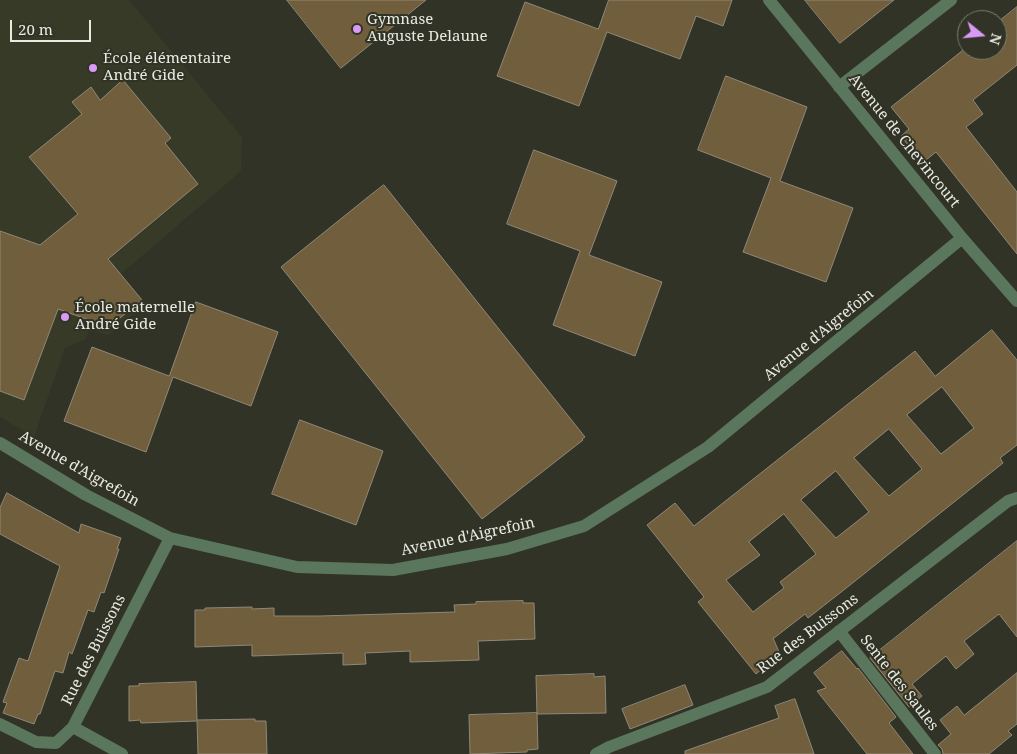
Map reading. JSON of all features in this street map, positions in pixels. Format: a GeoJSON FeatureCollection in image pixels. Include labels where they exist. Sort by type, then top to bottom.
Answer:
{"type":"FeatureCollection","features":[{"type":"Feature","properties":{"kind":"street","name":"Avenue de Chevincourt"},"geometry":{"type":"LineString","coordinates":[[769,0],[962,238],[1017,301]]}},
{"type":"Feature","properties":{"kind":"street"},"geometry":{"type":"LineString","coordinates":[[839,87],[951,0]]}},
{"type":"Feature","properties":{"kind":"street","name":"Avenue d'Aigrefoin"},"geometry":{"type":"LineString","coordinates":[[0,443],[86,495],[170,538],[297,567],[393,570],[507,549],[584,526],[708,447],[962,238]]}},
{"type":"Feature","properties":{"kind":"street","name":"Rue des Buissons"},"geometry":{"type":"LineString","coordinates":[[596,754],[609,747],[767,687],[1008,501],[1017,498]]}},
{"type":"Feature","properties":{"kind":"street","name":"Rue des Buissons"},"geometry":{"type":"LineString","coordinates":[[122,754],[73,727],[170,538]]}},
{"type":"Feature","properties":{"kind":"street","name":"Sente des Saules"},"geometry":{"type":"LineString","coordinates":[[839,631],[935,754]]}},
{"type":"Feature","properties":{"kind":"street"},"geometry":{"type":"LineString","coordinates":[[0,724],[36,742],[56,743],[73,727]]}},
{"type":"Feature","properties":{"kind":"shaded area","name":"École élémentaire André Gide"},"geometry":{"type":"Polygon","coordinates":[[[0,0],[129,0],[242,137],[241,171],[121,274],[146,305],[108,335],[89,330],[86,339],[65,348],[34,437],[0,417],[0,0]]]}},
{"type":"Feature","properties":{"kind":"building","name":"Gymnase Auguste Delaune"},"geometry":{"type":"Polygon","coordinates":[[[287,0],[426,0],[341,68],[287,0]]]}},
{"type":"Feature","properties":{"kind":"building"},"geometry":{"type":"Polygon","coordinates":[[[609,0],[732,0],[723,26],[696,16],[680,59],[607,32],[579,106],[497,76],[525,2],[598,29],[609,0]]]}},
{"type":"Feature","properties":{"kind":"building"},"geometry":{"type":"Polygon","coordinates":[[[805,0],[894,0],[840,43],[805,0]]]}},
{"type":"Feature","properties":{"kind":"building"},"geometry":{"type":"Polygon","coordinates":[[[1017,7],[1017,65],[973,100],[983,114],[966,127],[1017,192],[1017,254],[936,152],[922,163],[901,136],[909,129],[891,107],[957,55],[957,60],[1007,60],[1007,15],[1017,7]]]}},
{"type":"Feature","properties":{"kind":"building"},"geometry":{"type":"Polygon","coordinates":[[[726,76],[807,107],[780,181],[853,208],[826,282],[743,252],[771,178],[698,150],[726,76]]]}},
{"type":"Feature","properties":{"kind":"building"},"geometry":{"type":"Polygon","coordinates":[[[123,80],[171,138],[165,143],[198,184],[108,259],[142,300],[109,327],[58,309],[24,400],[0,391],[0,231],[40,245],[78,214],[29,157],[82,114],[72,102],[91,87],[100,100],[123,80]]]}},
{"type":"Feature","properties":{"kind":"building"},"geometry":{"type":"Polygon","coordinates":[[[534,150],[617,181],[589,255],[662,282],[635,356],[553,325],[580,251],[507,224],[534,150]]]}},
{"type":"Feature","properties":{"kind":"building"},"geometry":{"type":"Polygon","coordinates":[[[384,185],[585,437],[482,519],[281,267],[384,185]]]}},
{"type":"Feature","properties":{"kind":"building"},"geometry":{"type":"Polygon","coordinates":[[[196,302],[278,332],[251,406],[173,377],[146,452],[64,421],[92,347],[169,376],[196,302]]]}},
{"type":"Feature","properties":{"kind":"building"},"geometry":{"type":"Polygon","coordinates":[[[992,330],[1017,360],[1017,445],[1000,458],[1003,463],[845,589],[808,618],[805,614],[773,638],[780,654],[756,674],[698,602],[704,597],[647,525],[675,503],[694,526],[915,351],[935,376],[992,330]],[[942,387],[907,415],[941,454],[974,428],[942,387]],[[889,429],[854,458],[889,496],[922,469],[889,429]],[[836,471],[801,500],[836,538],[869,512],[836,471]],[[784,514],[749,542],[760,555],[726,580],[753,612],[784,588],[780,582],[816,554],[784,514]]]}},
{"type":"Feature","properties":{"kind":"building"},"geometry":{"type":"Polygon","coordinates":[[[300,420],[383,451],[356,525],[272,494],[300,420]]]}},
{"type":"Feature","properties":{"kind":"building"},"geometry":{"type":"Polygon","coordinates":[[[7,493],[79,533],[81,524],[121,538],[104,593],[101,592],[94,612],[88,610],[72,654],[69,652],[63,673],[55,671],[40,714],[38,714],[34,724],[3,713],[7,703],[3,702],[19,658],[28,661],[60,566],[0,534],[0,508],[7,493]]]}},
{"type":"Feature","properties":{"kind":"building"},"geometry":{"type":"Polygon","coordinates":[[[1017,541],[1017,637],[999,614],[964,641],[974,654],[956,669],[946,656],[912,684],[922,696],[909,707],[870,658],[1017,541]]]}},
{"type":"Feature","properties":{"kind":"building"},"geometry":{"type":"Polygon","coordinates":[[[523,601],[523,603],[534,603],[535,639],[478,641],[479,660],[410,662],[410,651],[365,653],[366,664],[343,665],[343,653],[252,656],[252,645],[195,647],[195,610],[205,610],[205,608],[274,608],[274,616],[320,616],[455,612],[454,605],[476,604],[476,602],[523,601]]]}},
{"type":"Feature","properties":{"kind":"building"},"geometry":{"type":"Polygon","coordinates":[[[842,651],[858,668],[896,717],[889,723],[913,754],[867,754],[817,691],[826,688],[814,673],[842,651]]]}},
{"type":"Feature","properties":{"kind":"building"},"geometry":{"type":"Polygon","coordinates":[[[1017,673],[1017,724],[1008,731],[1012,735],[989,754],[943,754],[942,749],[938,745],[951,734],[940,720],[957,706],[964,715],[1017,673]]]}},
{"type":"Feature","properties":{"kind":"building"},"geometry":{"type":"Polygon","coordinates":[[[594,674],[594,677],[605,676],[606,713],[537,714],[536,676],[594,674]]]}},
{"type":"Feature","properties":{"kind":"building"},"geometry":{"type":"Polygon","coordinates":[[[196,682],[197,720],[255,719],[255,721],[266,721],[267,754],[198,754],[197,721],[141,723],[140,720],[129,721],[129,686],[196,682]]]}},
{"type":"Feature","properties":{"kind":"building"},"geometry":{"type":"Polygon","coordinates":[[[685,685],[693,705],[630,729],[622,709],[685,685]]]}},
{"type":"Feature","properties":{"kind":"building"},"geometry":{"type":"Polygon","coordinates":[[[795,699],[814,754],[685,754],[685,751],[779,718],[775,706],[795,699]]]}},
{"type":"Feature","properties":{"kind":"building"},"geometry":{"type":"Polygon","coordinates":[[[537,713],[538,749],[527,750],[527,752],[470,754],[469,715],[537,713]]]}},
{"type":"Feature","properties":{"kind":"place","name":"Gymnase Auguste Delaune"},"geometry":{"type":"Point","coordinates":[357,29]}},
{"type":"Feature","properties":{"kind":"place","name":"École élémentaire André Gide"},"geometry":{"type":"Point","coordinates":[93,68]}},
{"type":"Feature","properties":{"kind":"place","name":"École maternelle André Gide"},"geometry":{"type":"Point","coordinates":[65,317]}}]}
